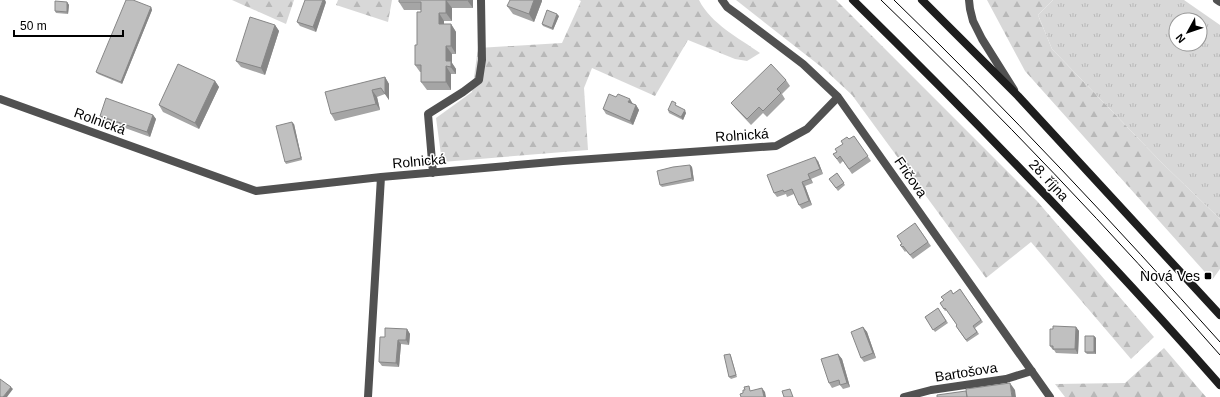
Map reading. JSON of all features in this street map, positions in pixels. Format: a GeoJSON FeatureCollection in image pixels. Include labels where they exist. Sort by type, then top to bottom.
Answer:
{"type":"FeatureCollection","features":[{"type":"Feature","properties":{"kind":"main road","name":"28. října"},"geometry":{"type":"LineString","coordinates":[[853,0],[1009,156],[1122,276],[1220,385]]}},
{"type":"Feature","properties":{"kind":"main road"},"geometry":{"type":"LineString","coordinates":[[922,0],[1018,96],[1220,315]]}},
{"type":"Feature","properties":{"kind":"street"},"geometry":{"type":"LineString","coordinates":[[433,173],[428,114],[479,80],[482,60],[481,0]]}},
{"type":"Feature","properties":{"kind":"street","name":"Fričova"},"geometry":{"type":"LineString","coordinates":[[722,0],[727,7],[738,16],[803,64],[838,97],[1050,397]]}},
{"type":"Feature","properties":{"kind":"street"},"geometry":{"type":"LineString","coordinates":[[969,0],[973,21],[982,39],[1018,96]]}},
{"type":"Feature","properties":{"kind":"street","name":"Rolnická"},"geometry":{"type":"LineString","coordinates":[[0,99],[256,191],[381,177],[563,161],[776,146],[807,130],[838,97]]}},
{"type":"Feature","properties":{"kind":"street"},"geometry":{"type":"LineString","coordinates":[[368,397],[381,177]]}},
{"type":"Feature","properties":{"kind":"street","name":"Bartošova"},"geometry":{"type":"LineString","coordinates":[[904,397],[931,390],[1006,379],[1032,371]]}},
{"type":"Feature","properties":{"kind":"green space"},"geometry":{"type":"Polygon","coordinates":[[[232,0],[294,0],[286,24],[232,0]]]}},
{"type":"Feature","properties":{"kind":"green space"},"geometry":{"type":"Polygon","coordinates":[[[338,0],[392,0],[388,22],[336,5],[338,0]]]}},
{"type":"Feature","properties":{"kind":"green space"},"geometry":{"type":"Polygon","coordinates":[[[579,0],[699,0],[704,9],[718,23],[760,53],[747,61],[735,59],[688,40],[655,96],[592,68],[584,88],[588,150],[442,162],[436,118],[472,92],[478,48],[562,43],[581,1],[579,0]]]}},
{"type":"Feature","properties":{"kind":"green space"},"geometry":{"type":"Polygon","coordinates":[[[736,0],[836,0],[1037,201],[1154,337],[1131,359],[1031,242],[986,278],[852,95],[824,69],[736,0]]]}},
{"type":"Feature","properties":{"kind":"green space"},"geometry":{"type":"Polygon","coordinates":[[[987,0],[1053,0],[1038,15],[1052,49],[1162,163],[1220,219],[1220,269],[1212,280],[1025,71],[987,0]]]}},
{"type":"Feature","properties":{"kind":"green space"},"geometry":{"type":"Polygon","coordinates":[[[1053,0],[1184,0],[1201,12],[1168,12],[1168,52],[1208,52],[1208,17],[1220,25],[1220,219],[1162,163],[1052,49],[1038,15],[1053,0]]]}},
{"type":"Feature","properties":{"kind":"green space"},"geometry":{"type":"Polygon","coordinates":[[[1164,348],[1206,397],[1065,397],[1055,384],[1125,383],[1164,348]]]}},
{"type":"Feature","properties":{"kind":"building"},"geometry":{"type":"Polygon","coordinates":[[[126,0],[133,0],[151,7],[121,82],[96,72],[126,0]]]}},
{"type":"Feature","properties":{"kind":"building"},"geometry":{"type":"Polygon","coordinates":[[[305,0],[323,0],[313,27],[297,22],[305,0]]]}},
{"type":"Feature","properties":{"kind":"building"},"geometry":{"type":"Polygon","coordinates":[[[399,0],[446,0],[446,13],[439,13],[439,24],[451,24],[451,46],[446,46],[446,61],[451,61],[451,67],[446,66],[446,82],[421,82],[421,65],[415,65],[415,45],[417,45],[417,12],[421,12],[421,2],[399,2],[399,0]]]}},
{"type":"Feature","properties":{"kind":"building"},"geometry":{"type":"Polygon","coordinates":[[[510,0],[534,0],[529,14],[507,6],[510,0]]]}},
{"type":"Feature","properties":{"kind":"building"},"geometry":{"type":"Polygon","coordinates":[[[55,1],[67,2],[67,12],[55,11],[55,1]]]}},
{"type":"Feature","properties":{"kind":"building"},"geometry":{"type":"Polygon","coordinates":[[[547,10],[557,14],[552,28],[542,24],[547,10]]]}},
{"type":"Feature","properties":{"kind":"building"},"geometry":{"type":"Polygon","coordinates":[[[250,17],[275,25],[261,68],[236,61],[250,17]]]}},
{"type":"Feature","properties":{"kind":"building"},"geometry":{"type":"Polygon","coordinates":[[[178,64],[215,81],[195,123],[159,105],[178,64]]]}},
{"type":"Feature","properties":{"kind":"building"},"geometry":{"type":"Polygon","coordinates":[[[771,64],[786,80],[777,89],[781,93],[763,111],[759,107],[747,119],[731,103],[771,64]]]}},
{"type":"Feature","properties":{"kind":"building"},"geometry":{"type":"Polygon","coordinates":[[[385,77],[385,94],[381,88],[372,90],[376,104],[331,114],[325,92],[385,77]]]}},
{"type":"Feature","properties":{"kind":"building"},"geometry":{"type":"Polygon","coordinates":[[[609,94],[616,97],[618,94],[630,99],[628,102],[636,105],[630,121],[603,109],[609,94]]]}},
{"type":"Feature","properties":{"kind":"building"},"geometry":{"type":"Polygon","coordinates":[[[106,98],[153,115],[147,132],[100,116],[106,98]]]}},
{"type":"Feature","properties":{"kind":"building"},"geometry":{"type":"Polygon","coordinates":[[[672,101],[676,103],[675,105],[685,110],[681,117],[668,110],[672,101]]]}},
{"type":"Feature","properties":{"kind":"building"},"geometry":{"type":"Polygon","coordinates":[[[292,122],[301,158],[285,162],[276,126],[292,122]]]}},
{"type":"Feature","properties":{"kind":"building"},"geometry":{"type":"Polygon","coordinates":[[[854,136],[868,156],[849,169],[840,156],[837,159],[833,154],[837,152],[835,149],[843,144],[841,141],[847,137],[849,139],[854,136]]]}},
{"type":"Feature","properties":{"kind":"building"},"geometry":{"type":"Polygon","coordinates":[[[815,157],[820,169],[808,174],[810,179],[802,182],[809,201],[799,205],[792,189],[774,193],[767,175],[815,157]]]}},
{"type":"Feature","properties":{"kind":"building"},"geometry":{"type":"Polygon","coordinates":[[[690,165],[692,178],[660,185],[657,171],[690,165]]]}},
{"type":"Feature","properties":{"kind":"building"},"geometry":{"type":"Polygon","coordinates":[[[837,173],[844,183],[836,188],[829,179],[837,173]]]}},
{"type":"Feature","properties":{"kind":"building"},"geometry":{"type":"Polygon","coordinates":[[[915,223],[928,242],[910,255],[903,246],[902,247],[900,245],[902,244],[897,236],[915,223]]]}},
{"type":"Feature","properties":{"kind":"building"},"geometry":{"type":"Polygon","coordinates":[[[960,289],[981,320],[973,326],[977,332],[966,340],[956,326],[957,325],[940,303],[944,300],[941,297],[951,290],[953,294],[960,289]]]}},
{"type":"Feature","properties":{"kind":"building"},"geometry":{"type":"Polygon","coordinates":[[[938,308],[946,321],[933,330],[925,317],[938,308]]]}},
{"type":"Feature","properties":{"kind":"building"},"geometry":{"type":"Polygon","coordinates":[[[1053,326],[1076,327],[1075,349],[1053,349],[1053,346],[1050,346],[1050,329],[1053,329],[1053,326]]]}},
{"type":"Feature","properties":{"kind":"building"},"geometry":{"type":"Polygon","coordinates":[[[863,327],[873,353],[861,358],[851,332],[863,327]]]}},
{"type":"Feature","properties":{"kind":"building"},"geometry":{"type":"Polygon","coordinates":[[[385,328],[407,329],[406,340],[398,340],[396,363],[379,362],[380,337],[385,337],[385,328]]]}},
{"type":"Feature","properties":{"kind":"building"},"geometry":{"type":"Polygon","coordinates":[[[1085,336],[1094,336],[1094,352],[1085,352],[1085,336]]]}},
{"type":"Feature","properties":{"kind":"building"},"geometry":{"type":"Polygon","coordinates":[[[730,354],[736,375],[729,377],[724,355],[730,354]]]}},
{"type":"Feature","properties":{"kind":"building"},"geometry":{"type":"Polygon","coordinates":[[[838,354],[847,383],[840,385],[839,380],[829,383],[821,359],[838,354]]]}},
{"type":"Feature","properties":{"kind":"building"},"geometry":{"type":"Polygon","coordinates":[[[0,379],[11,387],[3,397],[0,397],[0,379]]]}},
{"type":"Feature","properties":{"kind":"building"},"geometry":{"type":"Polygon","coordinates":[[[1010,383],[1012,397],[967,397],[966,389],[1010,383]]]}},
{"type":"Feature","properties":{"kind":"building"},"geometry":{"type":"Polygon","coordinates":[[[749,386],[750,391],[762,388],[764,397],[741,397],[740,394],[743,393],[743,390],[745,390],[744,387],[749,386]]]}},
{"type":"Feature","properties":{"kind":"building"},"geometry":{"type":"Polygon","coordinates":[[[790,389],[793,397],[784,397],[782,391],[790,389]]]}},
{"type":"Feature","properties":{"kind":"building"},"geometry":{"type":"Polygon","coordinates":[[[966,391],[967,397],[937,397],[937,395],[966,391]]]}},
{"type":"Feature","properties":{"kind":"tram line"},"geometry":{"type":"LineString","coordinates":[[881,0],[1012,130],[1096,218],[1220,355]]}},
{"type":"Feature","properties":{"kind":"tram line"},"geometry":{"type":"LineString","coordinates":[[894,0],[978,83],[1060,168],[1220,342]]}},
{"type":"Feature","properties":{"kind":"place","name":"Nová Ves"},"geometry":{"type":"Point","coordinates":[1208,276]}}]}
